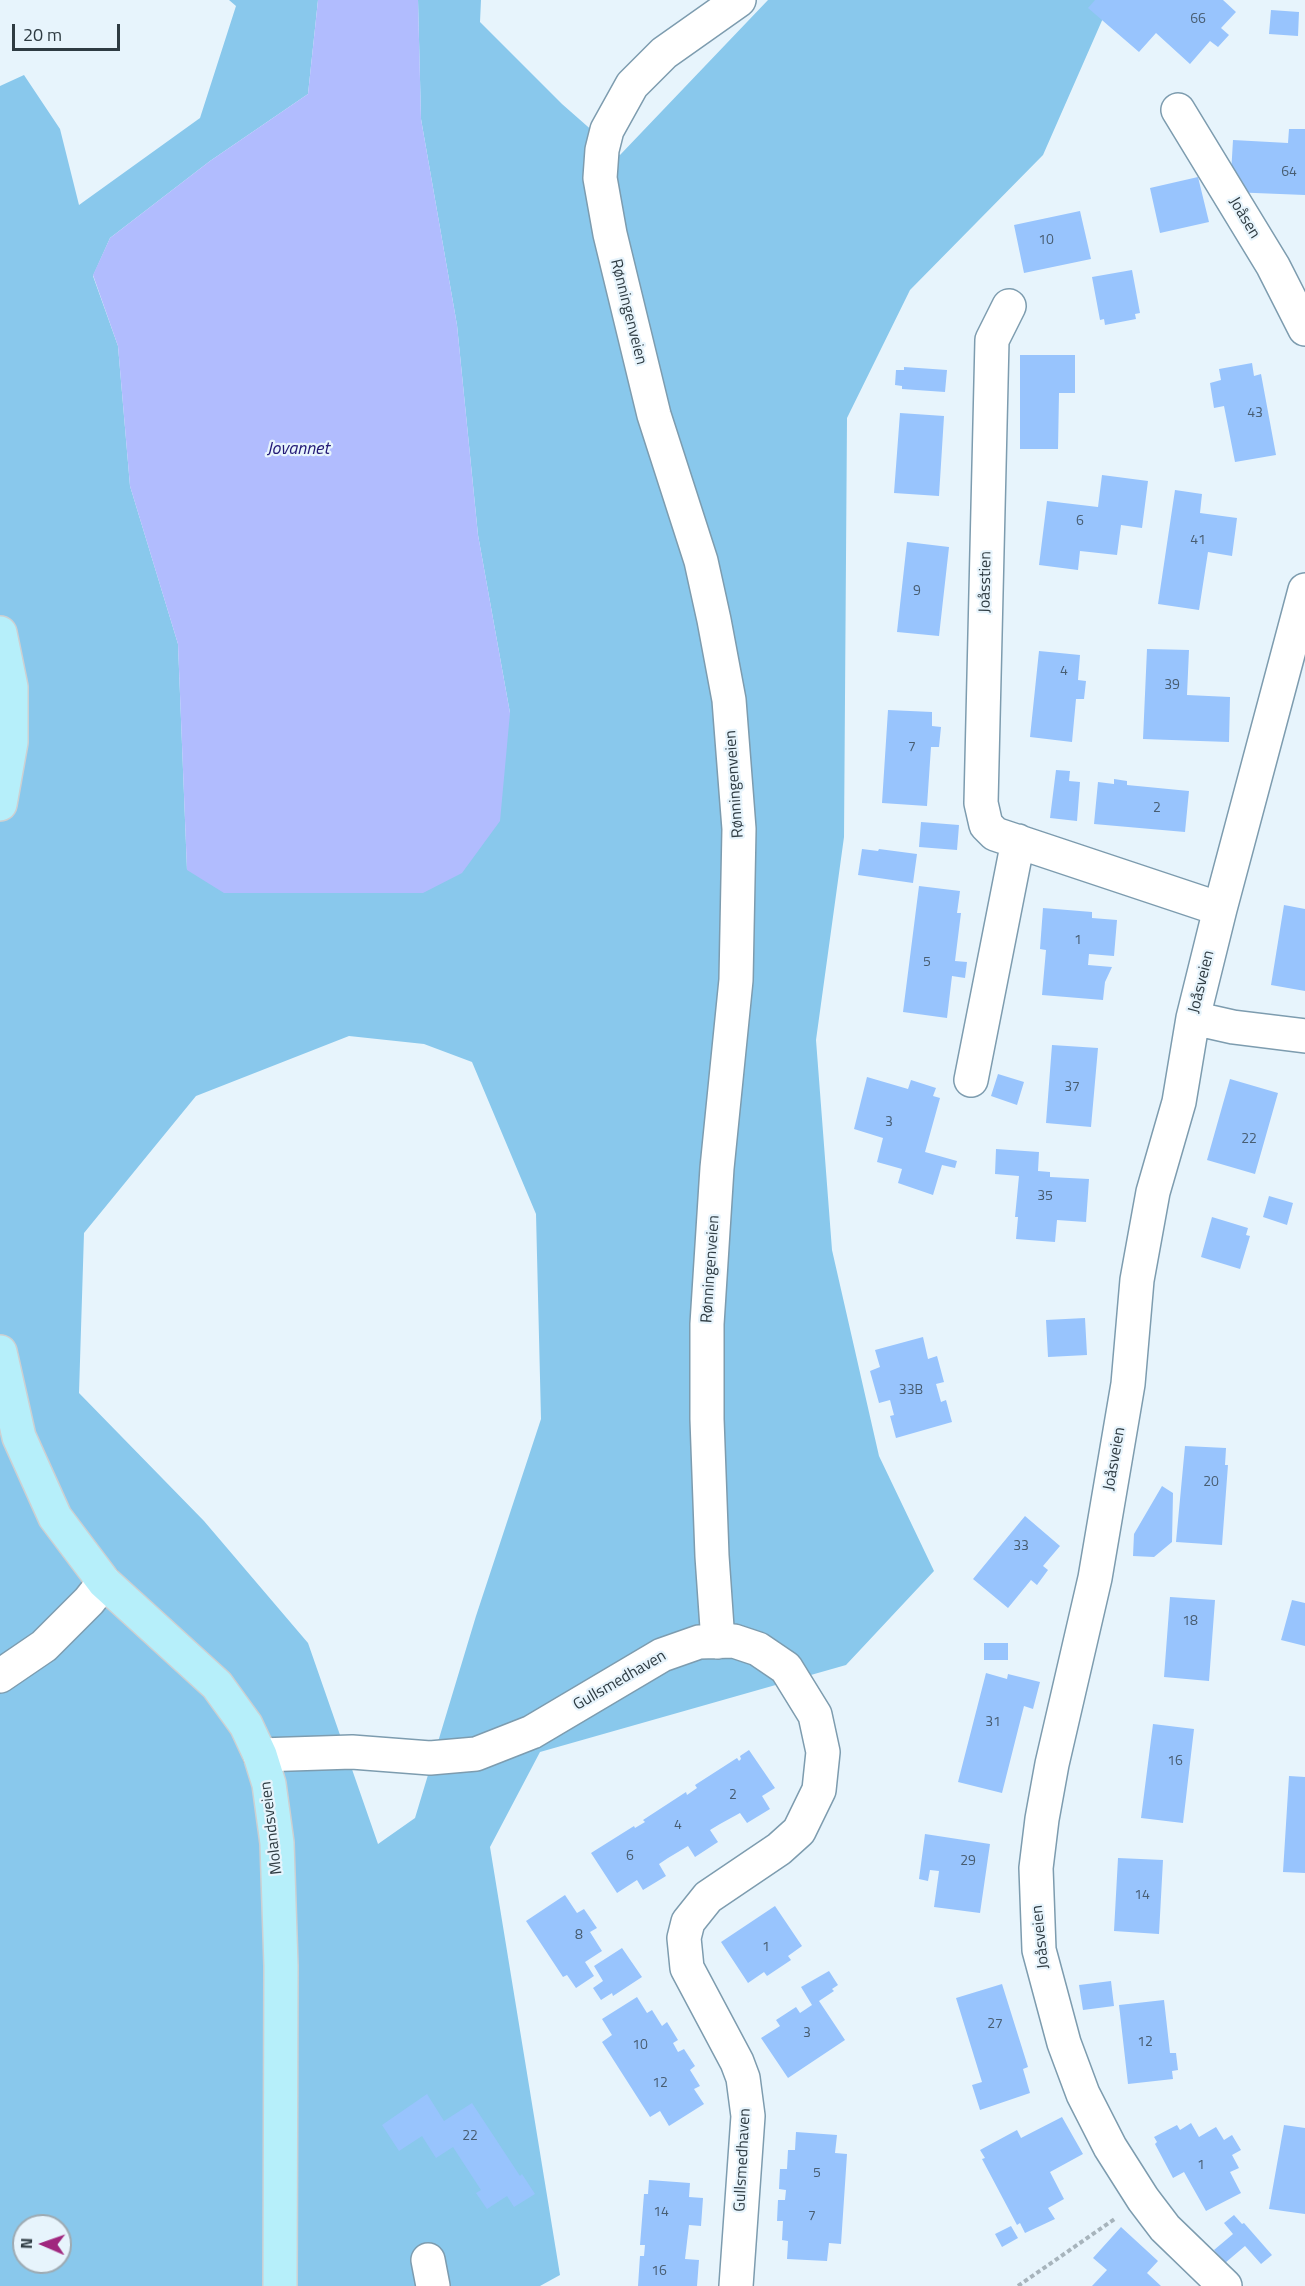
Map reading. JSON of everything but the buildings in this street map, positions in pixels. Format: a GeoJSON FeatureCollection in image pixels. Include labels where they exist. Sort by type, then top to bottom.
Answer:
{"type":"FeatureCollection","features":[{"type":"Feature","properties":{"kind":"main road"},"geometry":{"type":"LineString","coordinates":[[0,633],[11,687],[11,742],[0,804]]}},
{"type":"Feature","properties":{"kind":"main road","name":"Molandsveien"},"geometry":{"type":"LineString","coordinates":[[0,1352],[19,1437],[55,1517],[104,1582],[217,1684],[246,1725],[260,1755],[269,1784],[277,1843],[281,1966],[280,2286]]}},
{"type":"Feature","properties":{"kind":"street","name":"Rønningenveien"},"geometry":{"type":"LineString","coordinates":[[718,1642],[707,1419],[707,1324],[717,1168],[736,980],[738,817],[729,700],[701,561],[654,415],[610,234],[600,178],[602,150],[607,130],[632,85],[664,53],[739,0]]}},
{"type":"Feature","properties":{"kind":"street","name":"Joåsen"},"geometry":{"type":"LineString","coordinates":[[1178,110],[1273,266],[1305,329]]}},
{"type":"Feature","properties":{"kind":"street","name":"Joåsstien"},"geometry":{"type":"LineString","coordinates":[[1009,306],[992,340],[981,802],[987,825],[994,834],[1220,909]]}},
{"type":"Feature","properties":{"kind":"street","name":"Joåsveien"},"geometry":{"type":"LineString","coordinates":[[1225,2286],[1165,2228],[1143,2199],[1110,2147],[1083,2094],[1064,2043],[1039,1950],[1036,1868],[1052,1764],[1095,1578],[1128,1384],[1137,1280],[1149,1214],[1179,1102],[1193,1018],[1220,909],[1305,590]]}},
{"type":"Feature","properties":{"kind":"street"},"geometry":{"type":"LineString","coordinates":[[971,1080],[1018,841]]}},
{"type":"Feature","properties":{"kind":"street"},"geometry":{"type":"LineString","coordinates":[[1193,1018],[1233,1027],[1305,1036]]}},
{"type":"Feature","properties":{"kind":"street"},"geometry":{"type":"LineString","coordinates":[[0,1676],[44,1646],[89,1601],[104,1582]]}},
{"type":"Feature","properties":{"kind":"street","name":"Gullsmedhaven"},"geometry":{"type":"LineString","coordinates":[[260,1755],[352,1752],[430,1758],[476,1754],[532,1732],[662,1655],[699,1642],[734,1641],[758,1649],[786,1668],[815,1714],[823,1752],[819,1790],[799,1831],[779,1849],[708,1897],[688,1922],[684,1938],[687,1968],[737,2062],[743,2078],[748,2116],[735,2286]]}},
{"type":"Feature","properties":{"kind":"path"},"geometry":{"type":"LineString","coordinates":[[1018,2286],[1143,2199]]}},
{"type":"Feature","properties":{"kind":"shaded area"},"geometry":{"type":"Polygon","coordinates":[[[229,0],[318,0],[308,94],[210,161],[110,238],[93,276],[118,346],[130,486],[178,644],[187,870],[510,713],[478,535],[457,325],[421,119],[418,0],[481,0],[480,22],[562,104],[620,155],[768,0],[1111,0],[1043,155],[910,290],[847,418],[844,837],[816,1040],[832,1250],[879,1456],[934,1571],[846,1665],[540,1752],[490,1847],[560,2275],[540,2286],[0,2286],[0,86],[24,75],[60,129],[79,205],[200,118],[236,6],[229,0]],[[349,1036],[196,1096],[84,1233],[79,1393],[204,1521],[308,1643],[378,1844],[415,1818],[476,1616],[541,1419],[536,1214],[472,1062],[424,1044],[349,1036]]]}},
{"type":"Feature","properties":{"kind":"water","name":"Jovannet"},"geometry":{"type":"Polygon","coordinates":[[[318,0],[418,0],[421,119],[457,325],[478,535],[510,713],[500,821],[462,873],[423,893],[224,893],[187,870],[178,644],[130,486],[118,346],[93,275],[110,238],[210,161],[308,94],[318,0]]]}}]}
